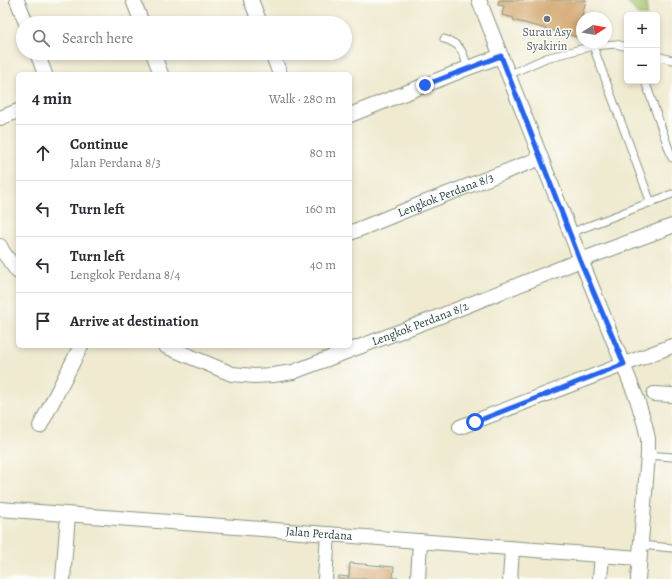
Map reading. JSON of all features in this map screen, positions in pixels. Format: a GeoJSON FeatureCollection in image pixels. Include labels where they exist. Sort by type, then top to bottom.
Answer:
{"type":"FeatureCollection","features":[{"type":"Feature","properties":{"kind":"street"},"geometry":{"type":"LineString","coordinates":[[17,0],[23,16]]}},
{"type":"Feature","properties":{"kind":"street"},"geometry":{"type":"LineString","coordinates":[[133,0],[139,16]]}},
{"type":"Feature","properties":{"kind":"street"},"geometry":{"type":"LineString","coordinates":[[251,0],[257,16]]}},
{"type":"Feature","properties":{"kind":"street"},"geometry":{"type":"LineString","coordinates":[[479,0],[580,260],[638,399],[648,440],[638,579]]}},
{"type":"Feature","properties":{"kind":"street"},"geometry":{"type":"LineString","coordinates":[[352,114],[501,56]]}},
{"type":"Feature","properties":{"kind":"street"},"geometry":{"type":"LineString","coordinates":[[40,60],[44,72]]}},
{"type":"Feature","properties":{"kind":"street"},"geometry":{"type":"LineString","coordinates":[[156,60],[160,72]]}},
{"type":"Feature","properties":{"kind":"street"},"geometry":{"type":"LineString","coordinates":[[275,60],[279,72]]}},
{"type":"Feature","properties":{"kind":"street"},"geometry":{"type":"LineString","coordinates":[[0,118],[16,112]]}},
{"type":"Feature","properties":{"kind":"street","name":"Lengkok Perdana 8/3"},"geometry":{"type":"LineString","coordinates":[[352,232],[541,158]]}},
{"type":"Feature","properties":{"kind":"street","name":"Lengkok Perdana 8/2"},"geometry":{"type":"LineString","coordinates":[[170,348],[232,374],[273,376],[293,372],[438,317],[580,260],[672,226]]}},
{"type":"Feature","properties":{"kind":"street"},"geometry":{"type":"LineString","coordinates":[[0,246],[16,269]]}},
{"type":"Feature","properties":{"kind":"street"},"geometry":{"type":"LineString","coordinates":[[460,427],[672,346]]}},
{"type":"Feature","properties":{"kind":"street"},"geometry":{"type":"LineString","coordinates":[[40,426],[80,348]]}},
{"type":"Feature","properties":{"kind":"street"},"geometry":{"type":"LineString","coordinates":[[654,394],[672,395]]}},
{"type":"Feature","properties":{"kind":"street","name":"Jalan Perdana"},"geometry":{"type":"LineString","coordinates":[[0,509],[512,549],[602,555],[640,552]]}},
{"type":"Feature","properties":{"kind":"street"},"geometry":{"type":"LineString","coordinates":[[63,579],[68,514]]}},
{"type":"Feature","properties":{"kind":"street"},"geometry":{"type":"LineString","coordinates":[[325,579],[328,534]]}},
{"type":"Feature","properties":{"kind":"street"},"geometry":{"type":"LineString","coordinates":[[418,579],[420,541]]}},
{"type":"Feature","properties":{"kind":"street"},"geometry":{"type":"LineString","coordinates":[[510,579],[512,549]]}},
{"type":"Feature","properties":{"kind":"street"},"geometry":{"type":"LineString","coordinates":[[600,579],[602,555]]}},
{"type":"Feature","properties":{"kind":"lane"},"geometry":{"type":"LineString","coordinates":[[444,38],[456,44],[462,50],[468,68]]}},
{"type":"Feature","properties":{"kind":"lane"},"geometry":{"type":"LineString","coordinates":[[612,44],[624,46]]}},
{"type":"Feature","properties":{"kind":"lane"},"geometry":{"type":"LineString","coordinates":[[508,75],[546,58],[585,48]]}},
{"type":"Feature","properties":{"kind":"lane"},"geometry":{"type":"LineString","coordinates":[[594,48],[651,203]]}},
{"type":"Feature","properties":{"kind":"lane"},"geometry":{"type":"LineString","coordinates":[[660,57],[672,61]]}},
{"type":"Feature","properties":{"kind":"lane"},"geometry":{"type":"LineString","coordinates":[[646,84],[672,158]]}},
{"type":"Feature","properties":{"kind":"lane"},"geometry":{"type":"LineString","coordinates":[[570,233],[672,194]]}},
{"type":"Feature","properties":{"kind":"lane"},"geometry":{"type":"LineString","coordinates":[[648,455],[672,457]]}},
{"type":"Feature","properties":{"kind":"lane"},"geometry":{"type":"LineString","coordinates":[[640,552],[672,548]]}},
{"type":"Feature","properties":{"kind":"green space"},"geometry":{"type":"Polygon","coordinates":[[[626,0],[647,0],[647,12],[636,12],[626,0]]]}},
{"type":"Feature","properties":{"kind":"building","name":"Surau Asy Syakirin"},"geometry":{"type":"Polygon","coordinates":[[[499,0],[586,0],[583,12],[576,12],[576,37],[513,20],[514,18],[502,15],[504,6],[498,5],[499,0]]]}},
{"type":"Feature","properties":{"kind":"building"},"geometry":{"type":"Polygon","coordinates":[[[350,563],[394,567],[393,578],[398,579],[338,579],[339,576],[349,577],[350,563]]]}},
{"type":"Feature","properties":{"kind":"place","name":"Surau Asy Syakirin"},"geometry":{"type":"Point","coordinates":[547,19]}},
{"type":"Feature","properties":{"kind":"route"},"geometry":{"type":"LineString","coordinates":[[425,85],[501,56],[580,260],[624,364],[475,422]]}}]}
